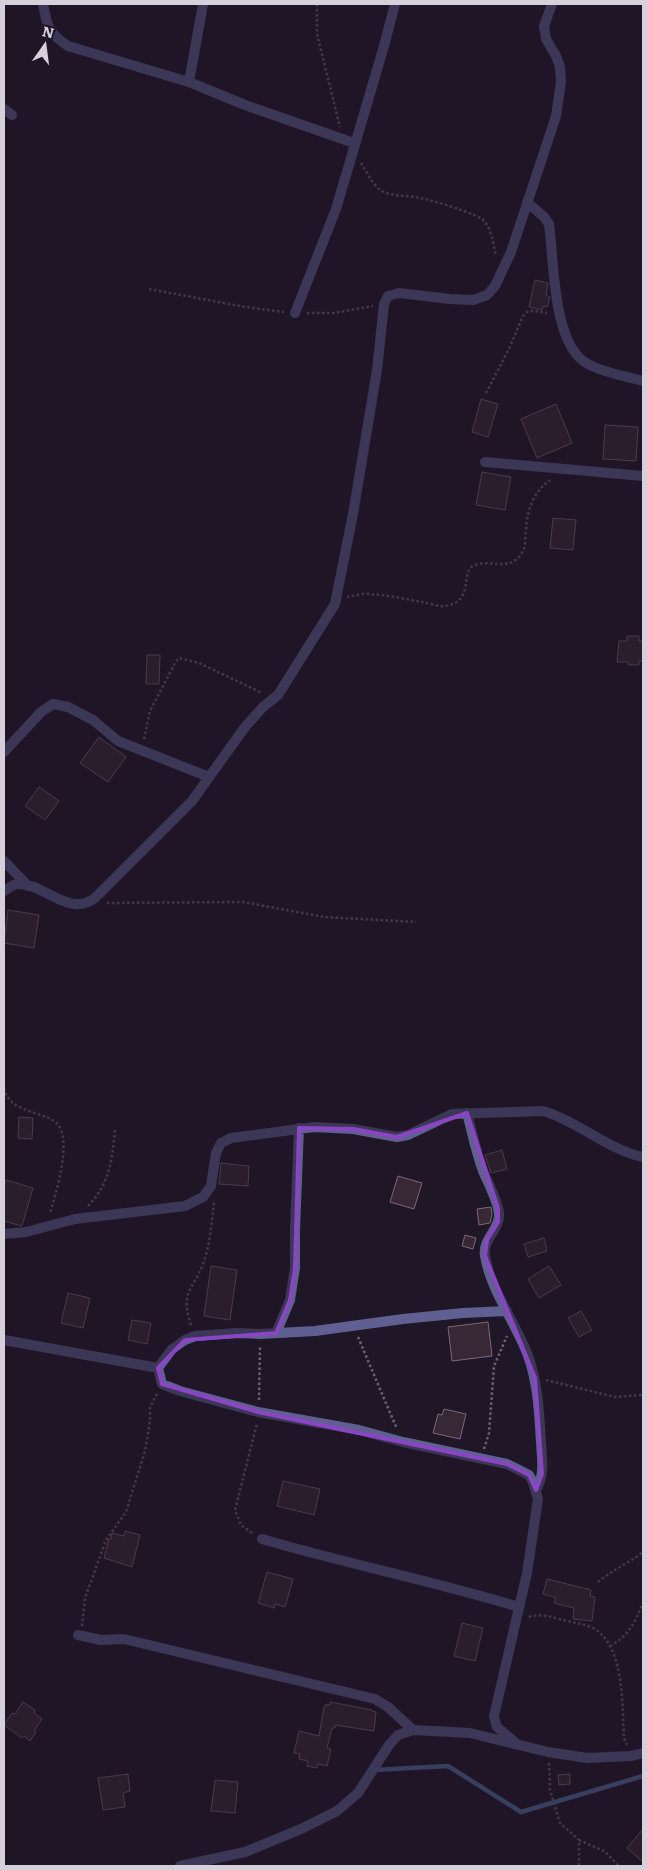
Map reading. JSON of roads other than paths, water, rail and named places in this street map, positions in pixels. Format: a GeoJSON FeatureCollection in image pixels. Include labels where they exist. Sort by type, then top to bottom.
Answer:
{"type":"FeatureCollection","features":[{"type":"Feature","properties":{"kind":"street"},"geometry":{"type":"LineString","coordinates":[[43,4],[47,26],[55,38],[68,46],[189,82],[350,144]]}},
{"type":"Feature","properties":{"kind":"street"},"geometry":{"type":"LineString","coordinates":[[189,82],[203,4]]}},
{"type":"Feature","properties":{"kind":"street"},"geometry":{"type":"LineString","coordinates":[[295,313],[336,209],[350,144],[384,46],[395,4]]}},
{"type":"Feature","properties":{"kind":"street"},"geometry":{"type":"LineString","coordinates":[[4,891],[16,884],[28,886],[76,906],[88,904],[192,801],[245,727],[263,707],[278,695],[335,604],[353,514],[377,370],[384,304],[388,296],[399,292],[473,300],[487,296],[503,272],[556,116],[561,82],[560,67],[546,39],[545,33],[545,21],[552,4]]}},
{"type":"Feature","properties":{"kind":"street"},"geometry":{"type":"LineString","coordinates":[[527,202],[549,224],[554,287],[570,345],[577,356],[587,364],[643,381]]}},
{"type":"Feature","properties":{"kind":"street"},"geometry":{"type":"LineString","coordinates":[[485,462],[643,476]]}},
{"type":"Feature","properties":{"kind":"street"},"geometry":{"type":"LineString","coordinates":[[4,752],[40,712],[53,704],[68,707],[93,720],[118,741],[209,778]]}},
{"type":"Feature","properties":{"kind":"street"},"geometry":{"type":"LineString","coordinates":[[4,861],[28,886]]}},
{"type":"Feature","properties":{"kind":"street"},"geometry":{"type":"LineString","coordinates":[[4,1234],[26,1232],[75,1219],[185,1206],[203,1197],[211,1186],[216,1153],[221,1142],[230,1138],[299,1128],[353,1129],[397,1137],[408,1135],[452,1114],[501,1114],[543,1111],[557,1115],[643,1158]]}},
{"type":"Feature","properties":{"kind":"street"},"geometry":{"type":"LineString","coordinates":[[467,1113],[482,1169],[498,1208],[498,1222],[487,1240],[485,1256],[495,1288],[526,1351],[535,1378],[542,1474],[536,1490]]}},
{"type":"Feature","properties":{"kind":"street"},"geometry":{"type":"LineString","coordinates":[[276,1333],[290,1300],[295,1268],[299,1128]]}},
{"type":"Feature","properties":{"kind":"street"},"geometry":{"type":"LineString","coordinates":[[158,1368],[172,1349],[184,1340],[195,1336],[315,1331],[352,1324],[463,1313],[507,1311]]}},
{"type":"Feature","properties":{"kind":"street"},"geometry":{"type":"LineString","coordinates":[[4,1340],[158,1368]]}},
{"type":"Feature","properties":{"kind":"street"},"geometry":{"type":"LineString","coordinates":[[158,1368],[162,1384],[180,1391],[258,1412],[359,1430],[402,1442],[481,1458],[518,1468],[529,1475],[538,1499],[529,1564],[494,1716],[497,1727],[517,1744]]}},
{"type":"Feature","properties":{"kind":"street"},"geometry":{"type":"LineString","coordinates":[[262,1539],[375,1570],[471,1592],[519,1607]]}},
{"type":"Feature","properties":{"kind":"street"},"geometry":{"type":"LineString","coordinates":[[78,1635],[101,1640],[124,1639],[375,1699],[388,1707],[413,1730]]}},
{"type":"Feature","properties":{"kind":"street"},"geometry":{"type":"LineString","coordinates":[[180,1866],[245,1852],[301,1829],[336,1811],[358,1793],[389,1745],[398,1735],[413,1730],[470,1733],[548,1752],[587,1758],[631,1756],[643,1752]]}},
{"type":"Feature","properties":{"kind":"waterway"},"geometry":{"type":"LineString","coordinates":[[374,1770],[448,1766],[521,1812],[643,1776]]}}]}
